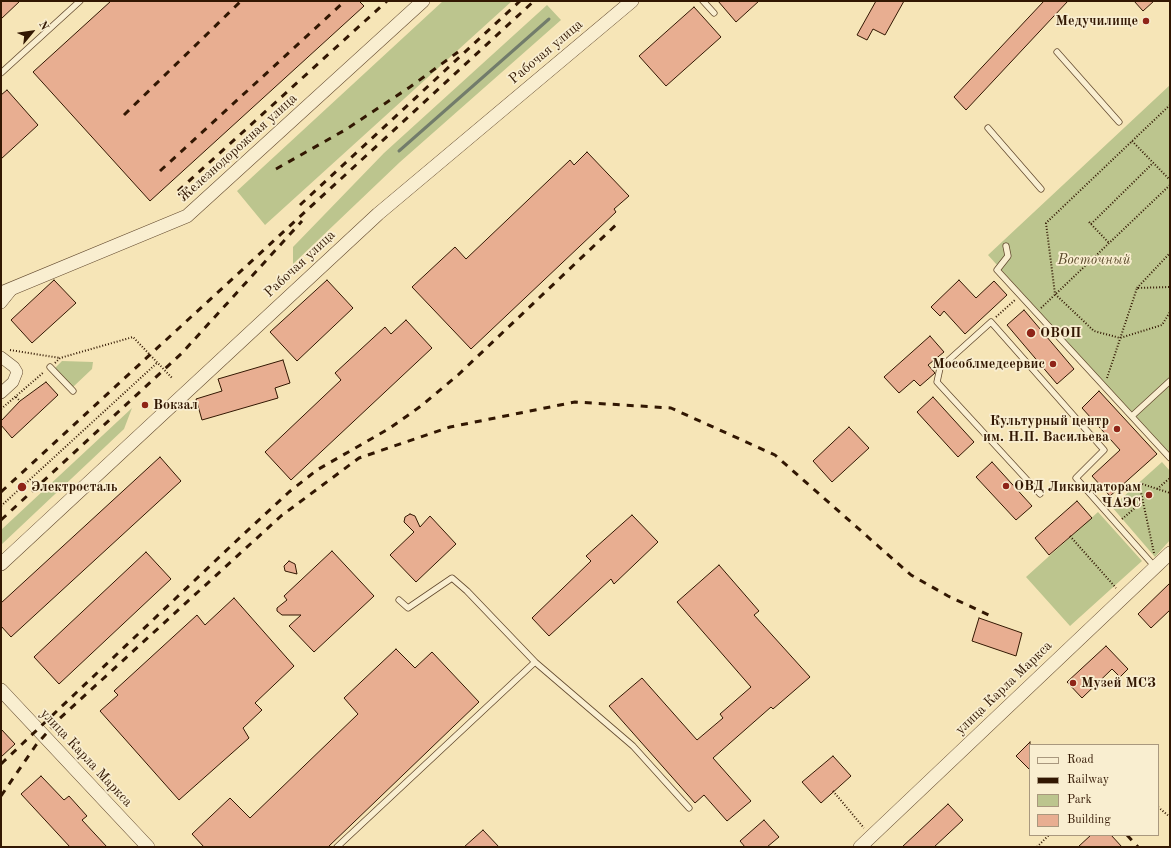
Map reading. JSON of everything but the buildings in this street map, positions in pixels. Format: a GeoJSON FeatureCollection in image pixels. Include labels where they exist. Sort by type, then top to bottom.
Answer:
{"type":"FeatureCollection","features":[{"type":"Feature","properties":{"kind":"street","name":"Железнодорожная улица"},"geometry":{"type":"LineString","coordinates":[[1,293],[187,216],[423,1]]}},
{"type":"Feature","properties":{"kind":"street","name":"Рабочая улица"},"geometry":{"type":"LineString","coordinates":[[1,564],[378,214],[632,1]]}},
{"type":"Feature","properties":{"kind":"street"},"geometry":{"type":"LineString","coordinates":[[1,303],[14,287]]}},
{"type":"Feature","properties":{"kind":"street"},"geometry":{"type":"LineString","coordinates":[[1,393],[13,382],[17,372],[5,354]]}},
{"type":"Feature","properties":{"kind":"street","name":"улица Карла Маркса"},"geometry":{"type":"LineString","coordinates":[[860,847],[1155,562],[1170,553]]}},
{"type":"Feature","properties":{"kind":"street","name":"улица Карла Маркса"},"geometry":{"type":"LineString","coordinates":[[1,690],[148,847]]}},
{"type":"Feature","properties":{"kind":"lane"},"geometry":{"type":"LineString","coordinates":[[1,73],[80,1]]}},
{"type":"Feature","properties":{"kind":"lane"},"geometry":{"type":"LineString","coordinates":[[703,1],[714,13]]}},
{"type":"Feature","properties":{"kind":"lane"},"geometry":{"type":"LineString","coordinates":[[1057,52],[1119,122]]}},
{"type":"Feature","properties":{"kind":"lane"},"geometry":{"type":"LineString","coordinates":[[988,128],[1042,189]]}},
{"type":"Feature","properties":{"kind":"lane"},"geometry":{"type":"LineString","coordinates":[[1006,246],[1008,256],[997,270],[1170,458]]}},
{"type":"Feature","properties":{"kind":"lane"},"geometry":{"type":"LineString","coordinates":[[1040,494],[937,382],[940,368],[991,322],[1104,450],[1076,478],[1155,562]]}},
{"type":"Feature","properties":{"kind":"lane"},"geometry":{"type":"LineString","coordinates":[[50,367],[73,391]]}},
{"type":"Feature","properties":{"kind":"lane"},"geometry":{"type":"LineString","coordinates":[[1132,416],[1170,381]]}},
{"type":"Feature","properties":{"kind":"lane"},"geometry":{"type":"LineString","coordinates":[[399,600],[408,608],[452,578],[467,591],[535,662],[632,746],[689,808]]}},
{"type":"Feature","properties":{"kind":"lane"},"geometry":{"type":"LineString","coordinates":[[337,847],[535,662]]}},
{"type":"Feature","properties":{"kind":"path"},"geometry":{"type":"LineString","coordinates":[[1170,105],[1046,222],[1055,294],[1094,331],[1120,338],[1162,325],[1170,312]]}},
{"type":"Feature","properties":{"kind":"path"},"geometry":{"type":"LineString","coordinates":[[1132,141],[1170,180]]}},
{"type":"Feature","properties":{"kind":"path"},"geometry":{"type":"LineString","coordinates":[[1109,243],[1090,223],[1153,163]]}},
{"type":"Feature","properties":{"kind":"path"},"geometry":{"type":"LineString","coordinates":[[1036,312],[1170,186]]}},
{"type":"Feature","properties":{"kind":"path"},"geometry":{"type":"LineString","coordinates":[[1105,387],[1137,288],[1170,253]]}},
{"type":"Feature","properties":{"kind":"path"},"geometry":{"type":"LineString","coordinates":[[1137,288],[1170,287]]}},
{"type":"Feature","properties":{"kind":"path"},"geometry":{"type":"LineString","coordinates":[[991,322],[1020,295]]}},
{"type":"Feature","properties":{"kind":"path"},"geometry":{"type":"LineString","coordinates":[[5,354],[60,358],[133,338],[173,379]]}},
{"type":"Feature","properties":{"kind":"path"},"geometry":{"type":"LineString","coordinates":[[1,409],[60,358]]}},
{"type":"Feature","properties":{"kind":"path"},"geometry":{"type":"LineString","coordinates":[[1,506],[158,362]]}},
{"type":"Feature","properties":{"kind":"path"},"geometry":{"type":"LineString","coordinates":[[16,397],[20,401]]}},
{"type":"Feature","properties":{"kind":"path"},"geometry":{"type":"LineString","coordinates":[[1157,489],[1170,478]]}},
{"type":"Feature","properties":{"kind":"path"},"geometry":{"type":"LineString","coordinates":[[1155,562],[1138,483],[1170,493]]}},
{"type":"Feature","properties":{"kind":"path"},"geometry":{"type":"LineString","coordinates":[[1122,519],[1142,502]]}},
{"type":"Feature","properties":{"kind":"path"},"geometry":{"type":"LineString","coordinates":[[1070,536],[1119,591]]}},
{"type":"Feature","properties":{"kind":"path"},"geometry":{"type":"LineString","coordinates":[[833,791],[865,829]]}},
{"type":"Feature","properties":{"kind":"path"},"geometry":{"type":"LineString","coordinates":[[1159,809],[1170,817]]}},
{"type":"Feature","properties":{"kind":"path"},"geometry":{"type":"LineString","coordinates":[[1037,847],[1048,836]]}},
{"type":"Feature","properties":{"kind":"green space"},"geometry":{"type":"Polygon","coordinates":[[[443,1],[512,1],[265,225],[237,191],[443,1]]]}},
{"type":"Feature","properties":{"kind":"green space"},"geometry":{"type":"Polygon","coordinates":[[[547,5],[561,20],[400,162],[293,264],[293,247],[384,153],[547,5]]]}},
{"type":"Feature","properties":{"kind":"green space","name":"Восточный"},"geometry":{"type":"Polygon","coordinates":[[[1170,85],[1170,457],[988,255],[1170,85]]]}},
{"type":"Feature","properties":{"kind":"green space"},"geometry":{"type":"Polygon","coordinates":[[[62,361],[93,362],[92,369],[73,387],[55,368],[62,361]]]}},
{"type":"Feature","properties":{"kind":"green space"},"geometry":{"type":"Polygon","coordinates":[[[132,408],[124,429],[1,545],[1,530],[132,408]]]}},
{"type":"Feature","properties":{"kind":"green space"},"geometry":{"type":"Polygon","coordinates":[[[1162,462],[1170,471],[1170,540],[1155,557],[1112,507],[1162,462]]]}},
{"type":"Feature","properties":{"kind":"green space"},"geometry":{"type":"Polygon","coordinates":[[[1098,512],[1142,561],[1070,626],[1026,577],[1098,512]]]}},
{"type":"Feature","properties":{"kind":"waterway"},"geometry":{"type":"LineString","coordinates":[[399,151],[549,19]]}},
{"type":"Feature","properties":{"kind":"railway"},"geometry":{"type":"LineString","coordinates":[[124,115],[241,1]]}},
{"type":"Feature","properties":{"kind":"railway"},"geometry":{"type":"LineString","coordinates":[[160,171],[345,1]]}},
{"type":"Feature","properties":{"kind":"railway"},"geometry":{"type":"LineString","coordinates":[[178,191],[387,1]]}},
{"type":"Feature","properties":{"kind":"railway"},"geometry":{"type":"LineString","coordinates":[[300,205],[520,1]]}},
{"type":"Feature","properties":{"kind":"railway"},"geometry":{"type":"LineString","coordinates":[[1,492],[534,1]]}},
{"type":"Feature","properties":{"kind":"railway"},"geometry":{"type":"LineString","coordinates":[[276,169],[345,130],[410,87],[458,52]]}},
{"type":"Feature","properties":{"kind":"railway"},"geometry":{"type":"LineString","coordinates":[[1,520],[182,353],[302,221]]}},
{"type":"Feature","properties":{"kind":"railway"},"geometry":{"type":"LineString","coordinates":[[1,764],[289,492],[317,470],[390,428],[421,406],[458,375],[619,222]]}},
{"type":"Feature","properties":{"kind":"railway"},"geometry":{"type":"LineString","coordinates":[[1,796],[36,745],[59,719],[281,516],[359,458],[450,427],[575,402],[671,408],[775,455],[911,575],[948,596],[993,617]]}},
{"type":"Feature","properties":{"kind":"railway"},"geometry":{"type":"LineString","coordinates":[[1128,836],[1138,847]]}},
{"type":"Feature","properties":{"kind":"place","name":"Медучилище"},"geometry":{"type":"Point","coordinates":[1146,21]}},
{"type":"Feature","properties":{"kind":"place","name":"ОВОП"},"geometry":{"type":"Point","coordinates":[1031,333]}},
{"type":"Feature","properties":{"kind":"place","name":"Мособлмедсервис"},"geometry":{"type":"Point","coordinates":[1053,364]}},
{"type":"Feature","properties":{"kind":"place","name":"Вокзал"},"geometry":{"type":"Point","coordinates":[145,405]}},
{"type":"Feature","properties":{"kind":"place","name":"Культурный центр им. Н.П. Васильева"},"geometry":{"type":"Point","coordinates":[1117,429]}},
{"type":"Feature","properties":{"kind":"place","name":"ОВД"},"geometry":{"type":"Point","coordinates":[1006,486]}},
{"type":"Feature","properties":{"kind":"place","name":"Электросталь"},"geometry":{"type":"Point","coordinates":[22,487]}},
{"type":"Feature","properties":{"kind":"place","name":"Ликвидаторам ЧАЭС"},"geometry":{"type":"Point","coordinates":[1149,495]}},
{"type":"Feature","properties":{"kind":"place","name":"Музей МСЗ"},"geometry":{"type":"Point","coordinates":[1073,683]}}]}
